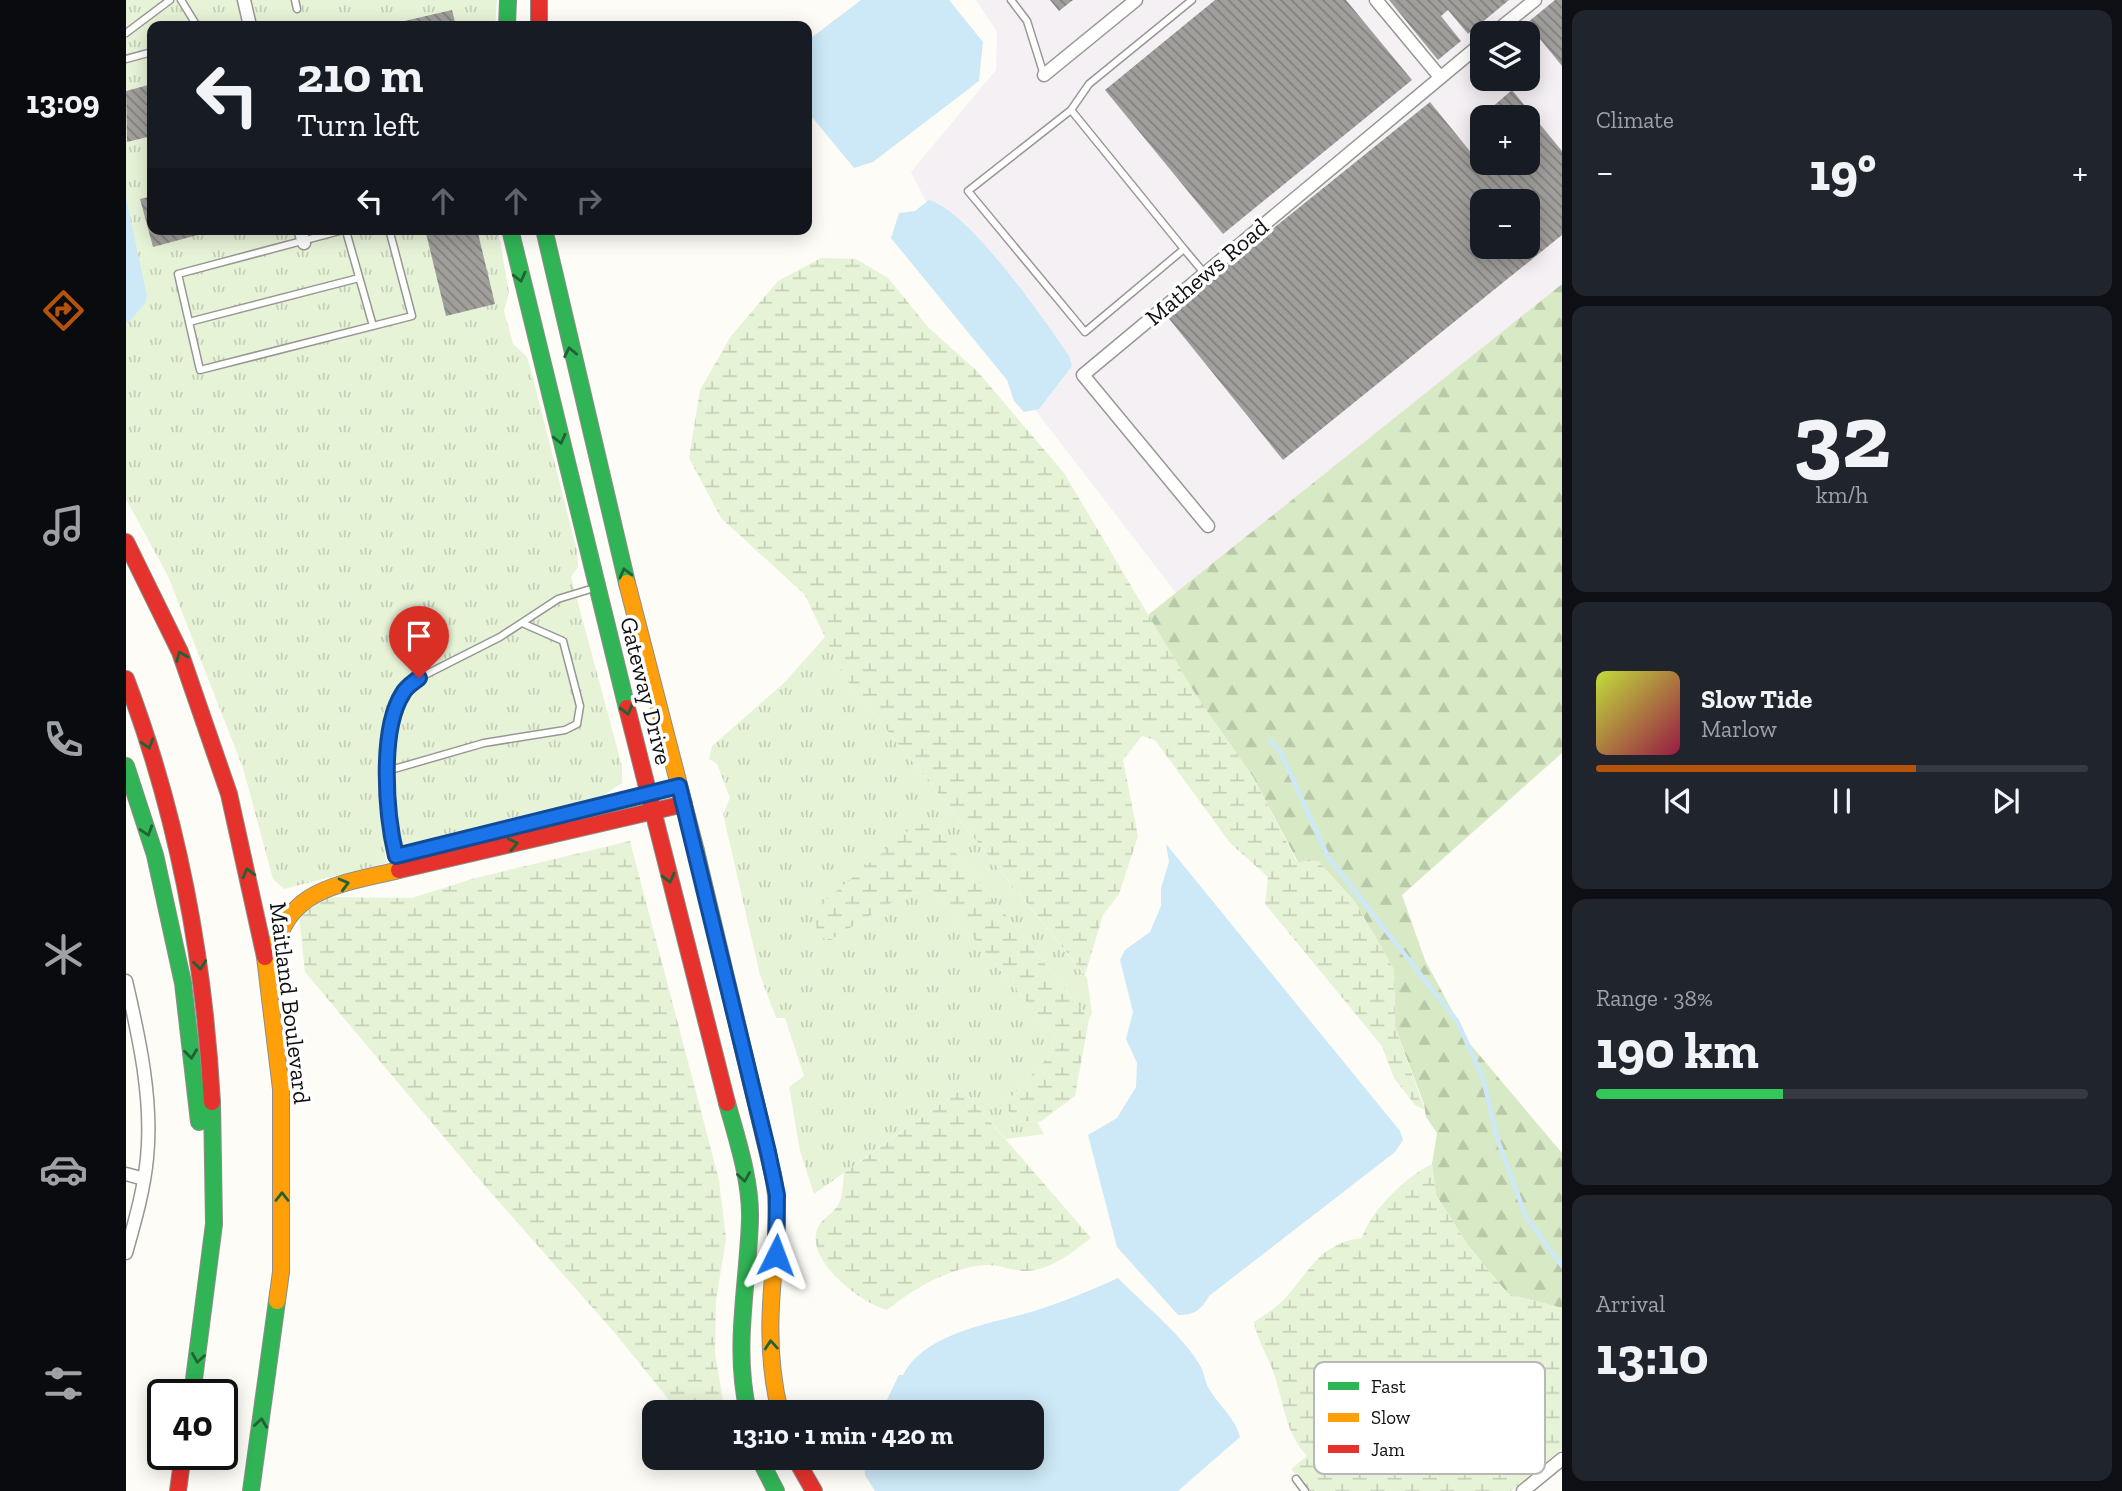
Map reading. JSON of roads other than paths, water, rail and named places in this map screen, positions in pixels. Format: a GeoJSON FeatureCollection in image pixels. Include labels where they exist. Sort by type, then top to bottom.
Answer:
{"type":"FeatureCollection","features":[{"type":"Feature","properties":{"kind":"main road"},"geometry":{"type":"LineString","coordinates":[[507,21],[508,0]]}},
{"type":"Feature","properties":{"kind":"main road"},"geometry":{"type":"LineString","coordinates":[[538,21],[539,0]]}},
{"type":"Feature","properties":{"kind":"main road","name":"Gateway Drive"},"geometry":{"type":"LineString","coordinates":[[511,235],[652,812],[740,1152],[750,1216],[740,1377],[745,1400]]}},
{"type":"Feature","properties":{"kind":"main road","name":"Gateway Drive"},"geometry":{"type":"LineString","coordinates":[[545,235],[563,318],[684,804],[777,1195],[778,1234],[769,1321],[776,1400]]}},
{"type":"Feature","properties":{"kind":"main road"},"geometry":{"type":"LineString","coordinates":[[532,325],[563,318]]}},
{"type":"Feature","properties":{"kind":"main road","name":"Maitland Boulevard"},"geometry":{"type":"LineString","coordinates":[[126,542],[180,652],[229,794],[258,915],[270,988],[281,1088],[282,1272],[251,1491]]}},
{"type":"Feature","properties":{"kind":"main road"},"geometry":{"type":"LineString","coordinates":[[126,679],[169,812],[195,922],[210,1045],[215,1198],[204,1321],[195,1379]]}},
{"type":"Feature","properties":{"kind":"main road"},"geometry":{"type":"LineString","coordinates":[[126,766],[155,855],[183,983],[202,1150],[204,1321]]}},
{"type":"Feature","properties":{"kind":"main road"},"geometry":{"type":"LineString","coordinates":[[270,988],[276,937],[286,918],[305,900],[326,889],[397,863],[684,804]]}},
{"type":"Feature","properties":{"kind":"main road"},"geometry":{"type":"LineString","coordinates":[[745,1271],[774,1275]]}},
{"type":"Feature","properties":{"kind":"main road"},"geometry":{"type":"LineString","coordinates":[[178,1488],[181,1470]]}},
{"type":"Feature","properties":{"kind":"main road"},"geometry":{"type":"LineString","coordinates":[[766,1470],[776,1491]]}},
{"type":"Feature","properties":{"kind":"main road"},"geometry":{"type":"LineString","coordinates":[[802,1470],[814,1491]]}},
{"type":"Feature","properties":{"kind":"street"},"geometry":{"type":"LineString","coordinates":[[244,0],[247,21]]}},
{"type":"Feature","properties":{"kind":"street"},"geometry":{"type":"LineString","coordinates":[[1044,75],[1136,0]]}},
{"type":"Feature","properties":{"kind":"street"},"geometry":{"type":"LineString","coordinates":[[1376,0],[1440,77]]}},
{"type":"Feature","properties":{"kind":"street"},"geometry":{"type":"LineString","coordinates":[[1509,21],[1535,0]]}},
{"type":"Feature","properties":{"kind":"street","name":"Mathews Road"},"geometry":{"type":"LineString","coordinates":[[1208,526],[1083,375],[1470,53]]}},
{"type":"Feature","properties":{"kind":"street"},"geometry":{"type":"LineString","coordinates":[[302,235],[304,243]]}},
{"type":"Feature","properties":{"kind":"street"},"geometry":{"type":"LineString","coordinates":[[397,863],[679,786]]}},
{"type":"Feature","properties":{"kind":"street"},"geometry":{"type":"LineString","coordinates":[[126,981],[147,1098],[148,1156],[126,1253]]}},
{"type":"Feature","properties":{"kind":"street"},"geometry":{"type":"LineString","coordinates":[[126,1174],[144,1179]]}},
{"type":"Feature","properties":{"kind":"street"},"geometry":{"type":"LineString","coordinates":[[1545,1473],[1562,1459]]}},
{"type":"Feature","properties":{"kind":"street"},"geometry":{"type":"LineString","coordinates":[[1523,1491],[1544,1474]]}},
{"type":"Feature","properties":{"kind":"lane"},"geometry":{"type":"LineString","coordinates":[[126,33],[170,0]]}},
{"type":"Feature","properties":{"kind":"lane"},"geometry":{"type":"LineString","coordinates":[[181,0],[194,21]]}},
{"type":"Feature","properties":{"kind":"lane"},"geometry":{"type":"LineString","coordinates":[[295,0],[297,9]]}},
{"type":"Feature","properties":{"kind":"lane"},"geometry":{"type":"LineString","coordinates":[[1011,0],[1027,21],[1044,75]]}},
{"type":"Feature","properties":{"kind":"lane"},"geometry":{"type":"LineString","coordinates":[[1184,249],[1085,332],[968,191],[1070,110],[1089,84],[1192,0]]}},
{"type":"Feature","properties":{"kind":"lane"},"geometry":{"type":"LineString","coordinates":[[126,59],[147,53]]}},
{"type":"Feature","properties":{"kind":"lane"},"geometry":{"type":"LineString","coordinates":[[1070,110],[1205,274]]}},
{"type":"Feature","properties":{"kind":"lane"},"geometry":{"type":"LineString","coordinates":[[330,235],[178,274],[201,370],[412,316],[391,235]]}},
{"type":"Feature","properties":{"kind":"lane"},"geometry":{"type":"LineString","coordinates":[[347,235],[373,326]]}},
{"type":"Feature","properties":{"kind":"lane"},"geometry":{"type":"LineString","coordinates":[[189,322],[359,278]]}},
{"type":"Feature","properties":{"kind":"lane"},"geometry":{"type":"LineString","coordinates":[[397,863],[385,803],[394,715],[403,691],[419,678],[522,623],[558,599],[597,587]]}},
{"type":"Feature","properties":{"kind":"lane"},"geometry":{"type":"LineString","coordinates":[[387,771],[484,743],[565,730],[577,724],[580,706],[563,641],[522,623]]}},
{"type":"Feature","properties":{"kind":"lane"},"geometry":{"type":"LineString","coordinates":[[1296,1479],[1305,1491]]}},
{"type":"Feature","properties":{"kind":"water"},"geometry":{"type":"Polygon","coordinates":[[[861,0],[949,0],[983,42],[979,81],[873,162],[854,168],[812,117],[812,37],[861,0]]]}},
{"type":"Feature","properties":{"kind":"water"},"geometry":{"type":"Polygon","coordinates":[[[126,198],[147,296],[145,303],[129,322],[126,322],[126,198]]]}},
{"type":"Feature","properties":{"kind":"water"},"geometry":{"type":"Polygon","coordinates":[[[929,200],[965,224],[1005,268],[1069,356],[1072,366],[1039,409],[1024,412],[1014,401],[1007,380],[891,238],[899,213],[915,211],[929,200]]]}},
{"type":"Feature","properties":{"kind":"water"},"geometry":{"type":"Polygon","coordinates":[[[1166,844],[1400,1131],[1403,1140],[1395,1152],[1209,1296],[1200,1309],[1178,1315],[1117,1247],[1088,1135],[1117,1118],[1136,1087],[1137,1063],[1126,1039],[1133,1012],[1120,960],[1125,950],[1150,932],[1161,906],[1161,888],[1169,862],[1166,844]]]}},
{"type":"Feature","properties":{"kind":"water"},"geometry":{"type":"Polygon","coordinates":[[[1118,1278],[1194,1355],[1209,1389],[1232,1419],[1240,1437],[1178,1491],[875,1491],[865,1470],[1044,1470],[1044,1400],[887,1400],[899,1375],[903,1375],[926,1349],[942,1340],[1086,1292],[1118,1278]]]}},
{"type":"Feature","properties":{"kind":"waterway"},"geometry":{"type":"LineString","coordinates":[[1270,740],[1281,753],[1328,857],[1457,1021],[1483,1078],[1497,1138],[1526,1217],[1562,1266]]}}]}
